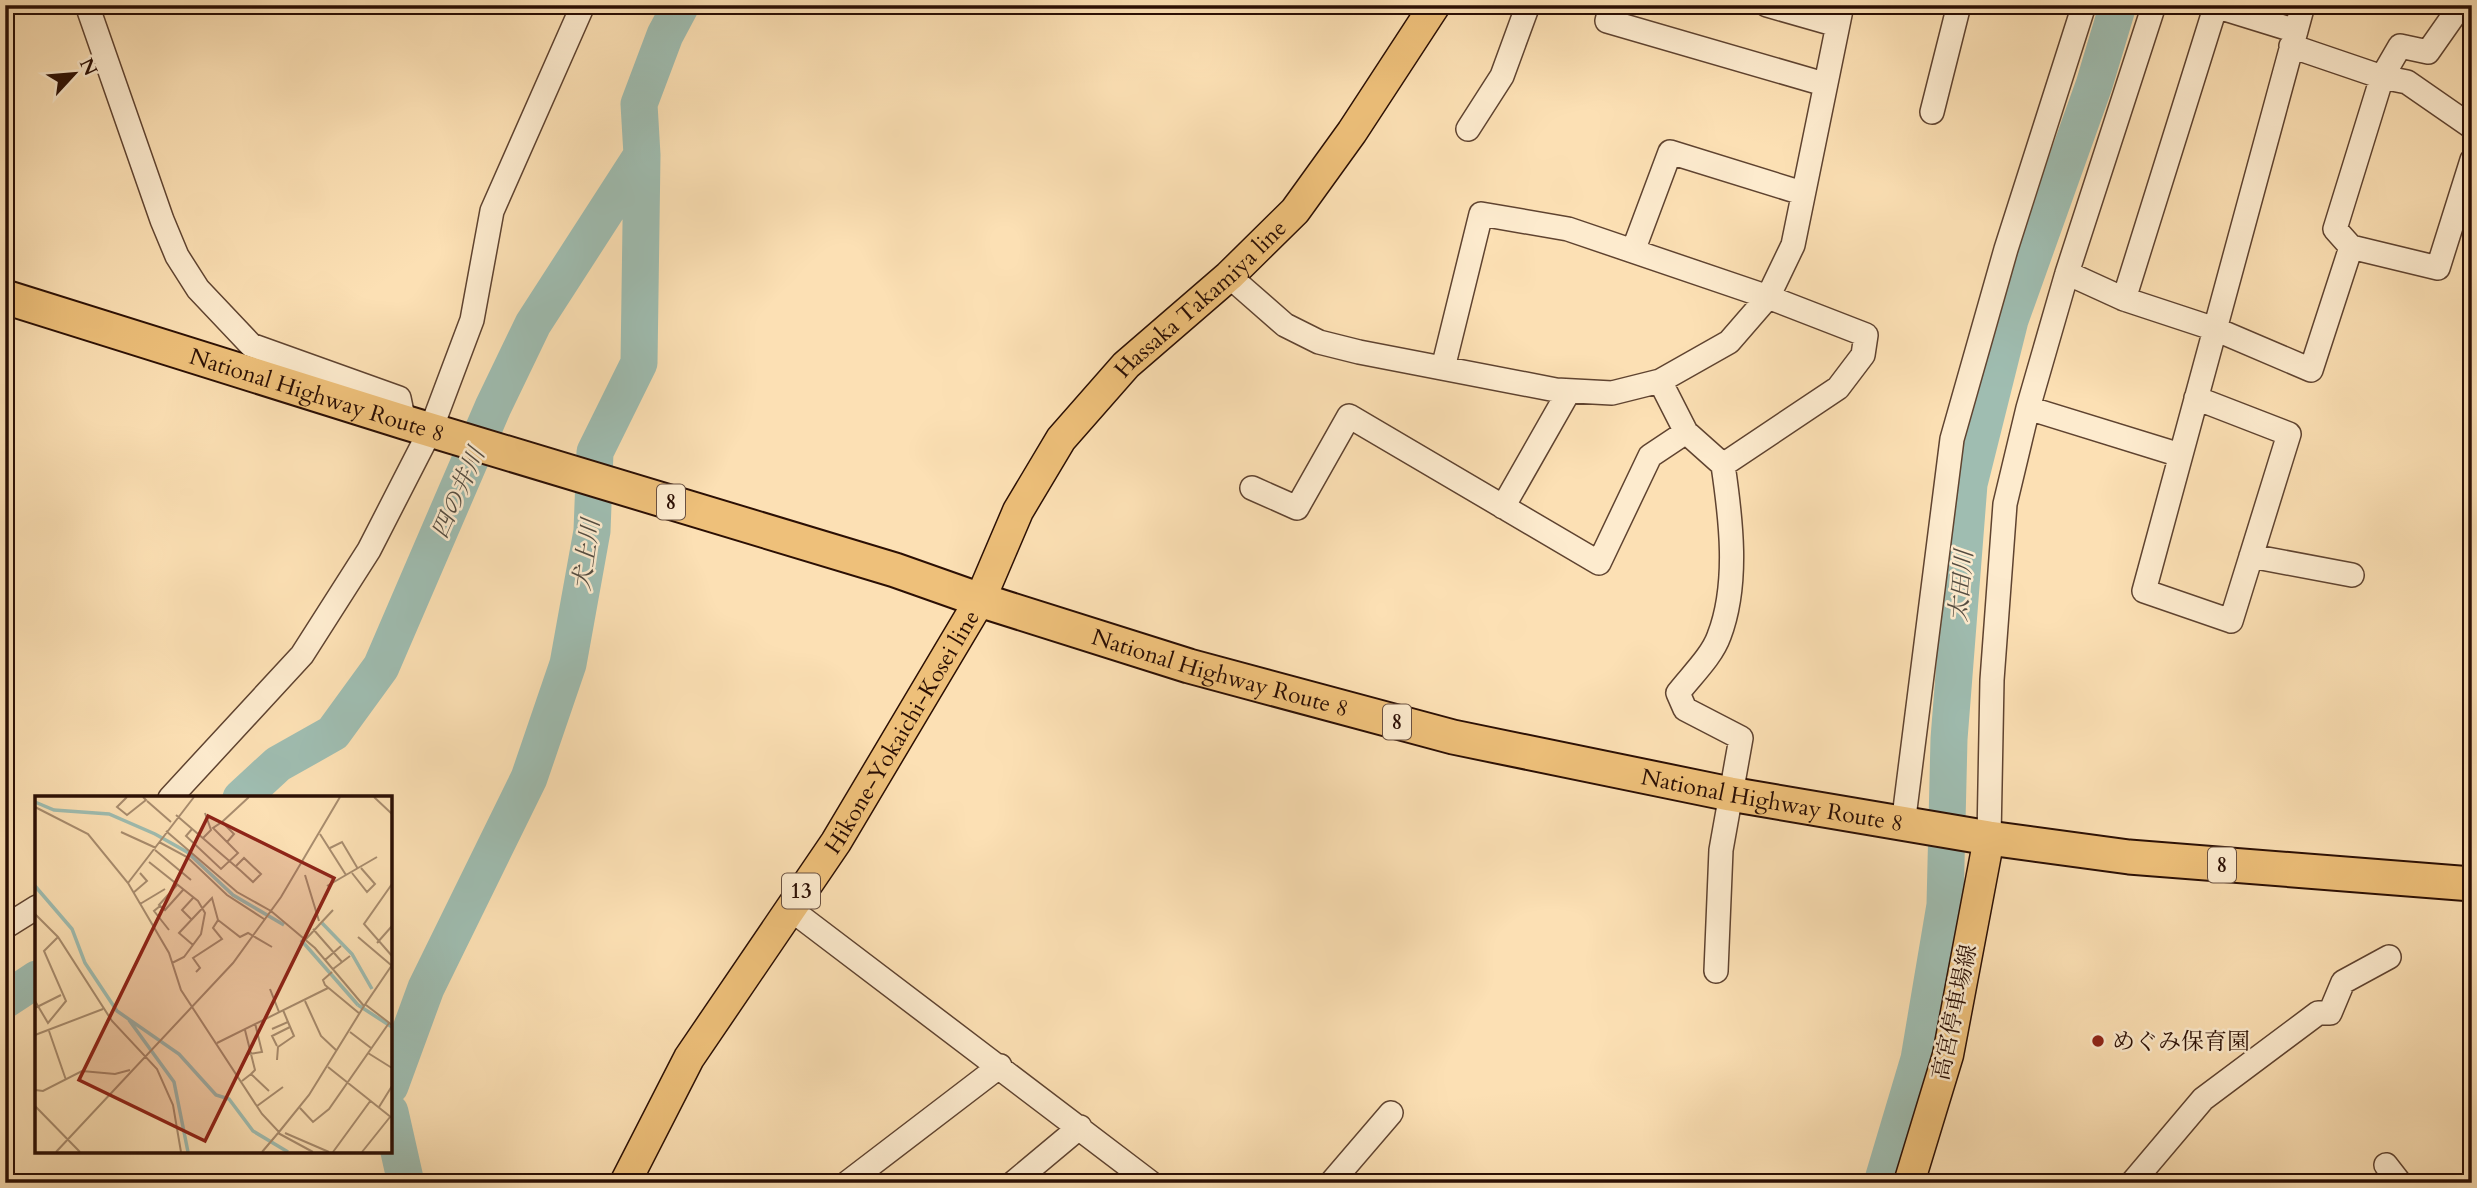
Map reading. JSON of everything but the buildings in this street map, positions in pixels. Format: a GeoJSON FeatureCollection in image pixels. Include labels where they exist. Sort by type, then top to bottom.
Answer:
{"type":"FeatureCollection","features":[{"type":"Feature","properties":{"kind":"highway","name":"National Highway Route 8"},"geometry":{"type":"LineString","coordinates":[[5,297],[427,429],[895,570],[980,600],[1189,666],[1453,737],[1730,794],[1981,836],[2129,857],[2472,884]]}},
{"type":"Feature","properties":{"kind":"main road","name":"Hassaka Takamiya line"},"geometry":{"type":"LineString","coordinates":[[980,600],[1018,511],[1061,439],[1126,365],[1229,276],[1295,211],[1352,132],[1435,5]]}},
{"type":"Feature","properties":{"kind":"main road","name":"Hikone-Yokaichi-Kosei line"},"geometry":{"type":"LineString","coordinates":[[625,1183],[689,1058],[836,842],[980,600]]}},
{"type":"Feature","properties":{"kind":"main road","name":"高宮停車場線"},"geometry":{"type":"LineString","coordinates":[[1909,1183],[1948,1055],[1981,836]]}},
{"type":"Feature","properties":{"kind":"street"},"geometry":{"type":"LineString","coordinates":[[87,5],[162,220],[177,256],[198,289],[251,345],[399,398],[427,429]]}},
{"type":"Feature","properties":{"kind":"street"},"geometry":{"type":"LineString","coordinates":[[172,796],[260,705],[302,655],[369,550],[427,429],[472,320],[492,212],[583,5]]}},
{"type":"Feature","properties":{"kind":"street"},"geometry":{"type":"LineString","coordinates":[[1468,129],[1502,76],[1528,5]]}},
{"type":"Feature","properties":{"kind":"street"},"geometry":{"type":"LineString","coordinates":[[1611,5],[1607,21],[1824,84]]}},
{"type":"Feature","properties":{"kind":"street"},"geometry":{"type":"LineString","coordinates":[[1229,276],[1285,325],[1319,342],[1569,391],[1612,393],[1660,381],[1729,342],[1768,297],[1793,245],[1839,15],[1767,5]]}},
{"type":"Feature","properties":{"kind":"street"},"geometry":{"type":"LineString","coordinates":[[1932,112],[1959,5]]}},
{"type":"Feature","properties":{"kind":"street"},"geometry":{"type":"LineString","coordinates":[[1907,825],[1952,439],[2006,249],[2084,5]]}},
{"type":"Feature","properties":{"kind":"street"},"geometry":{"type":"LineString","coordinates":[[1981,836],[2006,504],[2028,408],[2067,273],[2154,5]]}},
{"type":"Feature","properties":{"kind":"street"},"geometry":{"type":"LineString","coordinates":[[2196,398],[2289,434],[2231,621],[2144,591],[2180,455],[2303,5]]}},
{"type":"Feature","properties":{"kind":"street"},"geometry":{"type":"LineString","coordinates":[[2460,5],[2428,52],[2400,46],[2382,77],[2335,229],[2351,247],[2438,268],[2472,160]]}},
{"type":"Feature","properties":{"kind":"street"},"geometry":{"type":"LineString","coordinates":[[2124,299],[2214,6],[2382,77],[2407,82],[2472,127]]}},
{"type":"Feature","properties":{"kind":"street"},"geometry":{"type":"LineString","coordinates":[[1633,251],[1670,152],[1802,193]]}},
{"type":"Feature","properties":{"kind":"street"},"geometry":{"type":"LineString","coordinates":[[1443,368],[1481,214],[1568,229],[1768,297],[1866,335],[1863,355],[1838,388],[1723,465]]}},
{"type":"Feature","properties":{"kind":"street"},"geometry":{"type":"LineString","coordinates":[[2067,273],[2124,299],[2215,329],[2311,370],[2351,247]]}},
{"type":"Feature","properties":{"kind":"street"},"geometry":{"type":"LineString","coordinates":[[1660,381],[1686,432],[1723,465],[1729,502],[1731,576],[1719,638],[1678,693],[1685,709],[1741,738],[1721,850],[1716,971]]}},
{"type":"Feature","properties":{"kind":"street"},"geometry":{"type":"LineString","coordinates":[[1503,507],[1569,391]]}},
{"type":"Feature","properties":{"kind":"street"},"geometry":{"type":"LineString","coordinates":[[2028,408],[2180,455]]}},
{"type":"Feature","properties":{"kind":"street"},"geometry":{"type":"LineString","coordinates":[[1252,488],[1297,508],[1349,416],[1599,563],[1650,456],[1686,432]]}},
{"type":"Feature","properties":{"kind":"street"},"geometry":{"type":"LineString","coordinates":[[2251,556],[2352,575]]}},
{"type":"Feature","properties":{"kind":"street"},"geometry":{"type":"LineString","coordinates":[[5,927],[35,908]]}},
{"type":"Feature","properties":{"kind":"street"},"geometry":{"type":"LineString","coordinates":[[789,908],[1080,1126],[1151,1183]]}},
{"type":"Feature","properties":{"kind":"street"},"geometry":{"type":"LineString","coordinates":[[2132,1183],[2203,1099],[2318,1013],[2330,1013],[2343,982],[2389,957]]}},
{"type":"Feature","properties":{"kind":"street"},"geometry":{"type":"LineString","coordinates":[[847,1183],[1000,1066]]}},
{"type":"Feature","properties":{"kind":"street"},"geometry":{"type":"LineString","coordinates":[[1331,1183],[1391,1113]]}},
{"type":"Feature","properties":{"kind":"street"},"geometry":{"type":"LineString","coordinates":[[1022,1180],[1080,1126]]}},
{"type":"Feature","properties":{"kind":"waterway","name":"犬上川"},"geometry":{"type":"LineString","coordinates":[[392,1081],[426,988],[529,778],[568,664],[592,531],[595,452],[639,363],[642,155],[639,104],[665,35],[681,5]]}},
{"type":"Feature","properties":{"kind":"waterway","name":"太田川"},"geometry":{"type":"LineString","coordinates":[[1882,1183],[1919,1059],[1945,905],[1949,739],[1969,484],[2010,320],[2094,85],[2118,5]]}},
{"type":"Feature","properties":{"kind":"waterway","name":"四の井川"},"geometry":{"type":"LineString","coordinates":[[243,796],[278,764],[333,733],[381,667],[493,407],[533,324],[642,155]]}},
{"type":"Feature","properties":{"kind":"waterway","name":"四の井川"},"geometry":{"type":"LineString","coordinates":[[5,1000],[35,980]]}},
{"type":"Feature","properties":{"kind":"waterway","name":"犬上川"},"geometry":{"type":"LineString","coordinates":[[392,1121],[406,1183]]}},
{"type":"Feature","properties":{"kind":"place","name":"めぐみ保育園"},"geometry":{"type":"Point","coordinates":[2098,1041]}}]}
